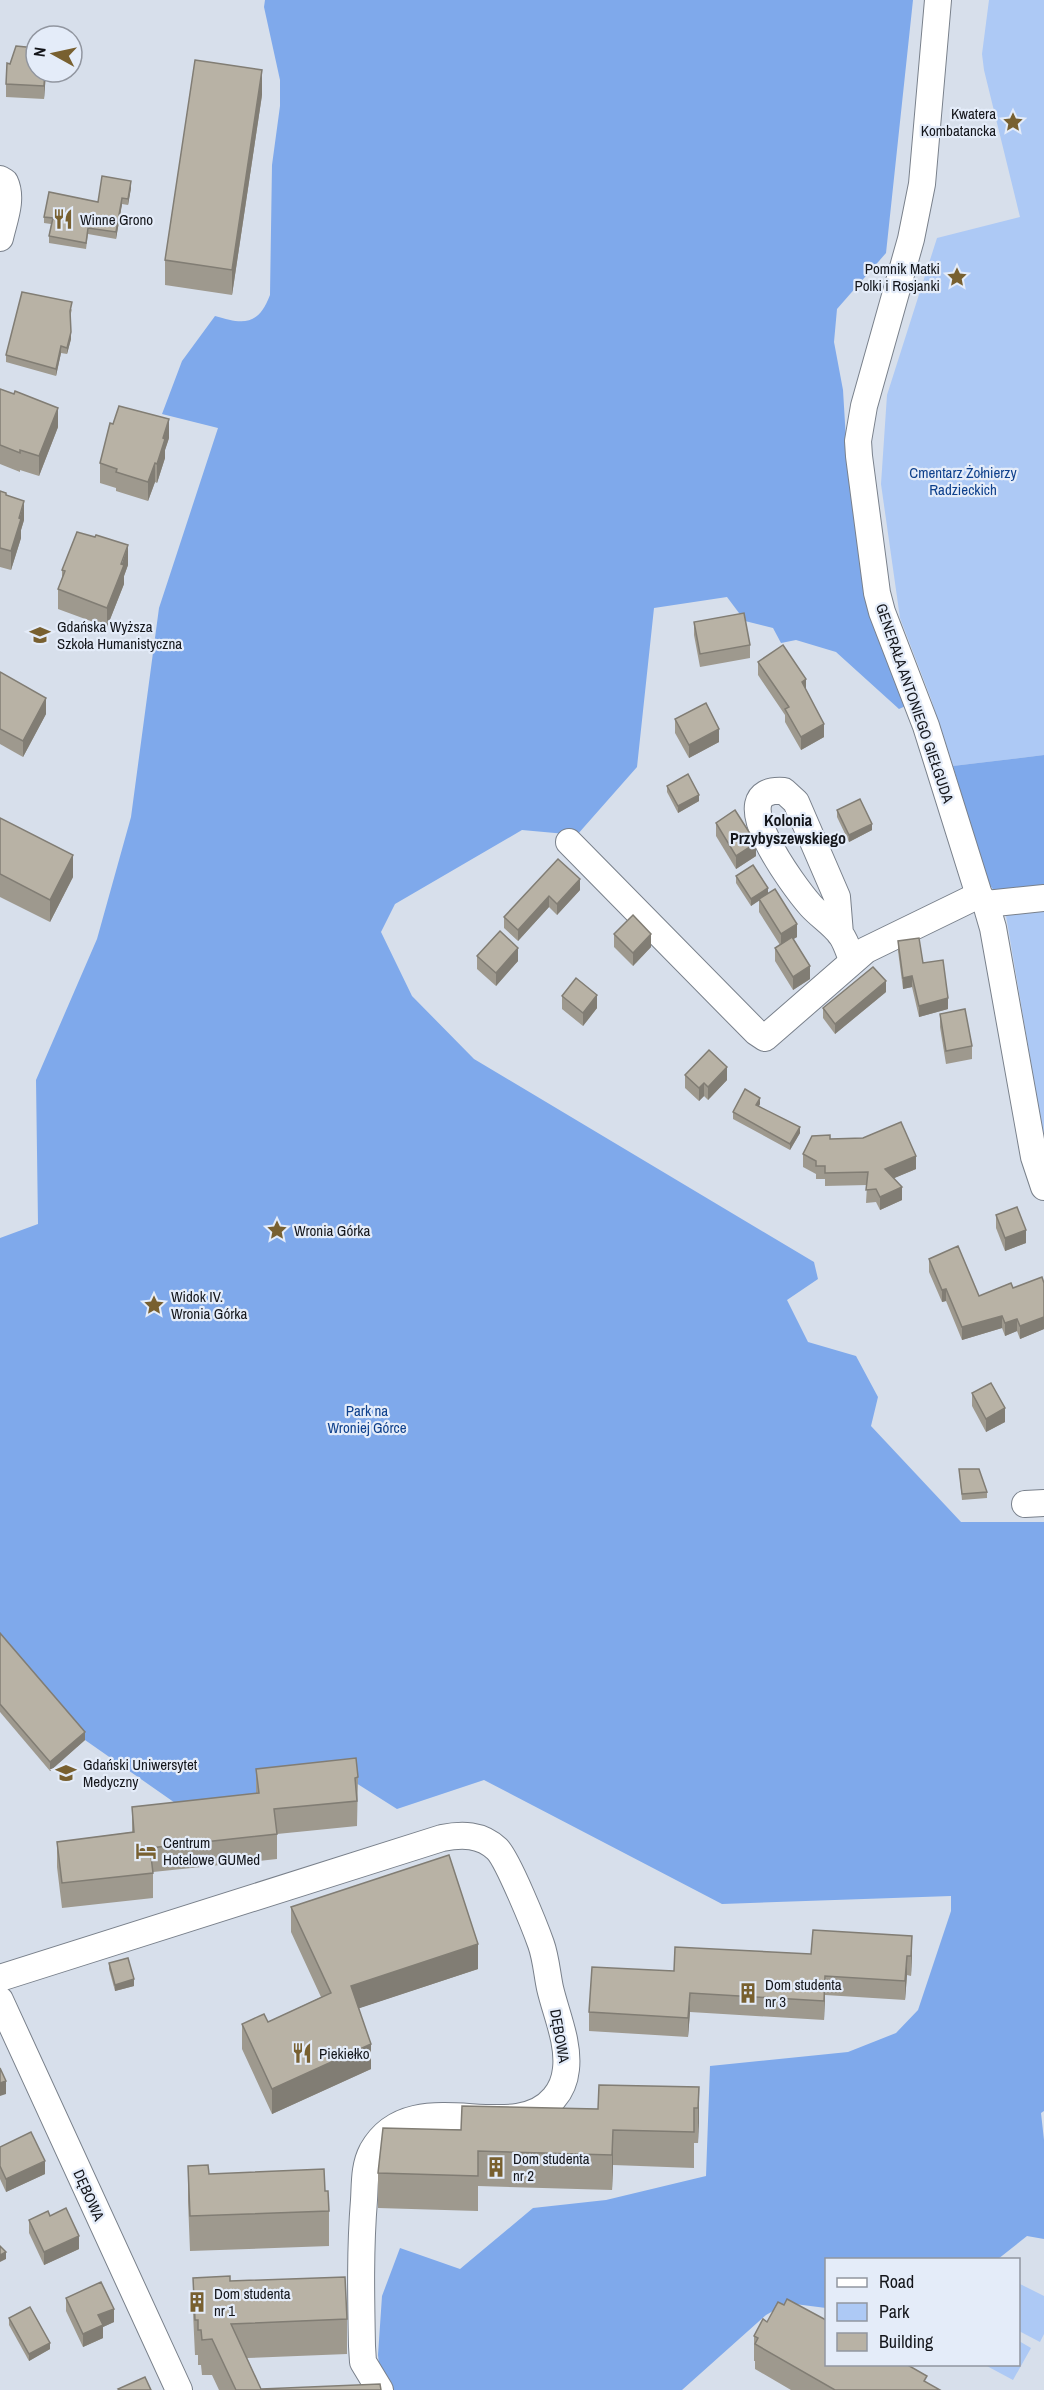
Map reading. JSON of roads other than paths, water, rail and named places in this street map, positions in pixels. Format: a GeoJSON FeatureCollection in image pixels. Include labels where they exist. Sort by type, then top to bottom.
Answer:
{"type":"FeatureCollection","features":[{"type":"Feature","properties":{"kind":"street","name":"GENERAŁA ANTONIEGO GIEŁGUDA"},"geometry":{"type":"LineString","coordinates":[[938,0],[922,184],[911,239],[864,406],[858,441],[859,456],[877,593],[882,612],[926,726],[993,928],[1034,1157],[1044,1187]]}},
{"type":"Feature","properties":{"kind":"street"},"geometry":{"type":"LineString","coordinates":[[0,179],[5,182],[9,190],[8,206],[0,238]]}},
{"type":"Feature","properties":{"kind":"street"},"geometry":{"type":"LineString","coordinates":[[840,934],[810,905],[781,865],[764,834],[756,814],[761,798],[768,793],[784,792],[796,802],[837,897],[840,934],[852,960]]}},
{"type":"Feature","properties":{"kind":"street"},"geometry":{"type":"LineString","coordinates":[[569,842],[756,1032],[765,1038],[866,950],[982,899],[1044,898]]}},
{"type":"Feature","properties":{"kind":"street","name":"DĘBOWA"},"geometry":{"type":"LineString","coordinates":[[0,1978],[442,1838],[461,1835],[477,1837],[498,1850],[541,1943],[564,2045],[566,2069],[562,2085],[553,2099],[526,2115],[510,2117],[434,2116],[412,2120],[395,2127],[373,2148],[366,2168],[361,2234],[362,2346],[363,2362],[380,2390]]}},
{"type":"Feature","properties":{"kind":"street","name":"DĘBOWA"},"geometry":{"type":"LineString","coordinates":[[0,2000],[179,2390]]}},
{"type":"Feature","properties":{"kind":"place","name":"Kwatera Kombatancka"},"geometry":{"type":"Point","coordinates":[1013,122]}},
{"type":"Feature","properties":{"kind":"place","name":"Winne Grono"},"geometry":{"type":"Point","coordinates":[63,219]}},
{"type":"Feature","properties":{"kind":"place","name":"Pomnik Matki Polki i Rosjanki"},"geometry":{"type":"Point","coordinates":[957,277]}},
{"type":"Feature","properties":{"kind":"place","name":"Gdańska Wyższa Szkoła Humanistyczna"},"geometry":{"type":"Point","coordinates":[40,635]}},
{"type":"Feature","properties":{"kind":"place","name":"Wronia Górka"},"geometry":{"type":"Point","coordinates":[277,1230]}},
{"type":"Feature","properties":{"kind":"place","name":"Widok IV. Wronia Górka"},"geometry":{"type":"Point","coordinates":[154,1305]}},
{"type":"Feature","properties":{"kind":"place","name":"Gdański Uniwersytet Medyczny"},"geometry":{"type":"Point","coordinates":[66,1773]}},
{"type":"Feature","properties":{"kind":"place","name":"Centrum Hotelowe GUMed"},"geometry":{"type":"Point","coordinates":[146,1851]}},
{"type":"Feature","properties":{"kind":"place","name":"Dom studenta nr 3"},"geometry":{"type":"Point","coordinates":[748,1993]}},
{"type":"Feature","properties":{"kind":"place","name":"Piekiełko"},"geometry":{"type":"Point","coordinates":[302,2053]}},
{"type":"Feature","properties":{"kind":"place","name":"Dom studenta nr 2"},"geometry":{"type":"Point","coordinates":[496,2167]}},
{"type":"Feature","properties":{"kind":"place","name":"Dom studenta nr 1"},"geometry":{"type":"Point","coordinates":[197,2302]}},
{"type":"Feature","properties":{"kind":"district","name":"Kolonia Przybyszewskiego"},"geometry":{"type":"Point","coordinates":[788,829]}},
{"type":"Feature","properties":{"kind":"park label","name":"Cmentarz Żołnierzy Radzieckich"},"geometry":{"type":"Point","coordinates":[963,480]}},
{"type":"Feature","properties":{"kind":"park label","name":"Park na Wroniej Górce"},"geometry":{"type":"Point","coordinates":[367,1418]}}]}
